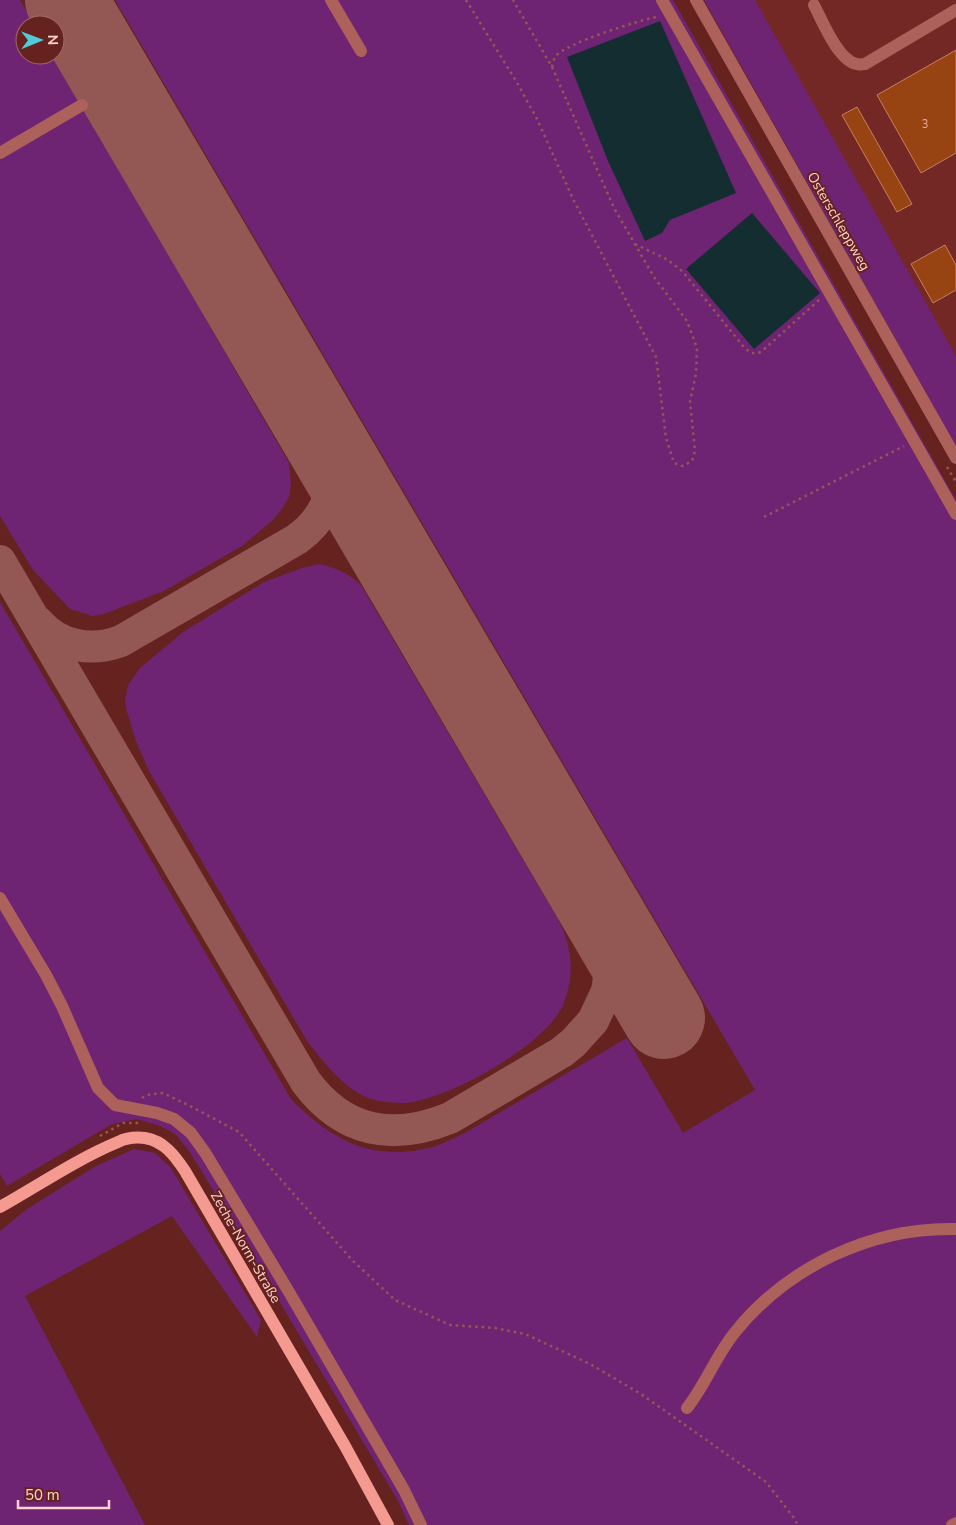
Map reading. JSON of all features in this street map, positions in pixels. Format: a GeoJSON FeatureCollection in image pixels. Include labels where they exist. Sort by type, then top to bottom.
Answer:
{"type":"FeatureCollection","features":[{"type":"Feature","properties":{"kind":"main road","name":"Zeche-Norm-Straße"},"geometry":{"type":"LineString","coordinates":[[0,1207],[80,1161],[120,1141],[145,1138],[159,1143],[170,1150],[185,1171],[345,1446],[388,1525]]}},
{"type":"Feature","properties":{"kind":"street"},"geometry":{"type":"LineString","coordinates":[[331,0],[362,51]]}},
{"type":"Feature","properties":{"kind":"street"},"geometry":{"type":"LineString","coordinates":[[662,0],[956,514]]}},
{"type":"Feature","properties":{"kind":"street","name":"Osterschleppweg"},"geometry":{"type":"LineString","coordinates":[[696,0],[956,458]]}},
{"type":"Feature","properties":{"kind":"street"},"geometry":{"type":"LineString","coordinates":[[814,5],[833,42],[846,58],[856,64],[865,64],[956,10]]}},
{"type":"Feature","properties":{"kind":"street"},"geometry":{"type":"LineString","coordinates":[[0,153],[82,105]]}},
{"type":"Feature","properties":{"kind":"street"},"geometry":{"type":"LineString","coordinates":[[0,898],[54,991],[98,1088],[115,1105],[157,1113],[174,1120],[190,1134],[206,1154],[404,1490],[421,1525]]}},
{"type":"Feature","properties":{"kind":"street"},"geometry":{"type":"LineString","coordinates":[[687,1408],[697,1396],[716,1359],[735,1332],[758,1306],[786,1283],[812,1266],[862,1244],[892,1235],[935,1229],[956,1229]]}},
{"type":"Feature","properties":{"kind":"street"},"geometry":{"type":"LineString","coordinates":[[952,1525],[956,1522]]}},
{"type":"Feature","properties":{"kind":"path"},"geometry":{"type":"LineString","coordinates":[[466,0],[537,119],[573,199],[656,358],[666,438],[674,463],[684,466],[692,462],[696,451],[690,401],[696,374],[697,348],[687,321],[654,277],[614,208],[552,66],[514,0]]}},
{"type":"Feature","properties":{"kind":"path"},"geometry":{"type":"LineString","coordinates":[[552,66],[556,55],[570,46],[638,21],[656,16],[672,17]]}},
{"type":"Feature","properties":{"kind":"path"},"geometry":{"type":"LineString","coordinates":[[635,244],[668,260],[683,272],[748,352],[754,354],[761,352],[829,292]]}},
{"type":"Feature","properties":{"kind":"path"},"geometry":{"type":"LineString","coordinates":[[764,517],[914,441]]}},
{"type":"Feature","properties":{"kind":"path"},"geometry":{"type":"LineString","coordinates":[[128,1107],[147,1095],[163,1093],[238,1132],[352,1260],[395,1300],[450,1325],[495,1328],[526,1334],[590,1364],[641,1394],[766,1482],[798,1525]]}},
{"type":"Feature","properties":{"kind":"path"},"geometry":{"type":"LineString","coordinates":[[97,1137],[123,1123],[142,1124]]}},
{"type":"Feature","properties":{"kind":"shaded area"},"geometry":{"type":"Polygon","coordinates":[[[0,0],[20,0],[29,15],[15,15],[15,65],[59,65],[289,463],[291,484],[289,497],[282,509],[274,519],[242,546],[164,591],[104,614],[92,616],[70,609],[33,570],[0,516],[0,0]]]}},
{"type":"Feature","properties":{"kind":"shaded area"},"geometry":{"type":"Polygon","coordinates":[[[115,0],[673,0],[956,500],[956,1525],[409,1525],[397,1499],[201,1170],[187,1148],[175,1134],[160,1126],[137,1119],[112,1124],[7,1186],[0,1174],[0,602],[291,1099],[305,1113],[335,1135],[350,1143],[384,1152],[403,1152],[433,1147],[463,1134],[627,1038],[683,1133],[755,1090],[115,0]]]}},
{"type":"Feature","properties":{"kind":"shaded area"},"geometry":{"type":"Polygon","coordinates":[[[704,0],[755,0],[956,356],[956,446],[704,0]]]}},
{"type":"Feature","properties":{"kind":"shaded area"},"geometry":{"type":"Polygon","coordinates":[[[755,0],[956,0],[956,356],[818,113],[755,0]]]}},
{"type":"Feature","properties":{"kind":"shaded area"},"geometry":{"type":"Polygon","coordinates":[[[319,564],[342,571],[361,585],[558,919],[569,950],[571,971],[564,1003],[554,1019],[538,1036],[494,1068],[446,1092],[423,1100],[405,1103],[388,1102],[361,1095],[335,1074],[307,1041],[149,771],[136,741],[127,712],[125,701],[128,685],[140,668],[183,632],[264,582],[319,564]]]}},
{"type":"Feature","properties":{"kind":"shaded area"},"geometry":{"type":"Polygon","coordinates":[[[134,1149],[155,1153],[171,1168],[261,1320],[257,1337],[172,1216],[25,1296],[145,1525],[0,1525],[0,1231],[27,1209],[96,1166],[134,1149]]]}},
{"type":"Feature","properties":{"kind":"water"},"geometry":{"type":"Polygon","coordinates":[[[660,21],[736,193],[670,220],[662,233],[645,241],[608,161],[567,57],[660,21]]]}},
{"type":"Feature","properties":{"kind":"water"},"geometry":{"type":"Polygon","coordinates":[[[752,213],[820,293],[754,349],[686,269],[752,213]]]}},
{"type":"Feature","properties":{"kind":"building"},"geometry":{"type":"Polygon","coordinates":[[[956,50],[956,153],[921,173],[877,95],[956,50]]]}},
{"type":"Feature","properties":{"kind":"building"},"geometry":{"type":"Polygon","coordinates":[[[857,107],[912,204],[897,212],[842,115],[857,107]]]}},
{"type":"Feature","properties":{"kind":"building"},"geometry":{"type":"Polygon","coordinates":[[[945,245],[956,265],[956,290],[933,303],[911,264],[945,245]]]}},
{"type":"Feature","properties":{"kind":"taxiway"},"geometry":{"type":"LineString","coordinates":[[38,622],[56,637],[76,645],[99,646],[121,641],[297,539],[314,524],[320,515],[326,505],[332,485],[332,462],[317,427]]}},
{"type":"Feature","properties":{"kind":"taxiway"},"geometry":{"type":"LineString","coordinates":[[0,561],[306,1082],[321,1099],[353,1122],[371,1128],[389,1130],[409,1129],[450,1118],[562,1052],[573,1043],[593,1021],[607,991],[611,964],[608,933],[597,904]]}},
{"type":"Feature","properties":{"kind":"runway"},"geometry":{"type":"LineString","coordinates":[[66,0],[664,1018]]}}]}
